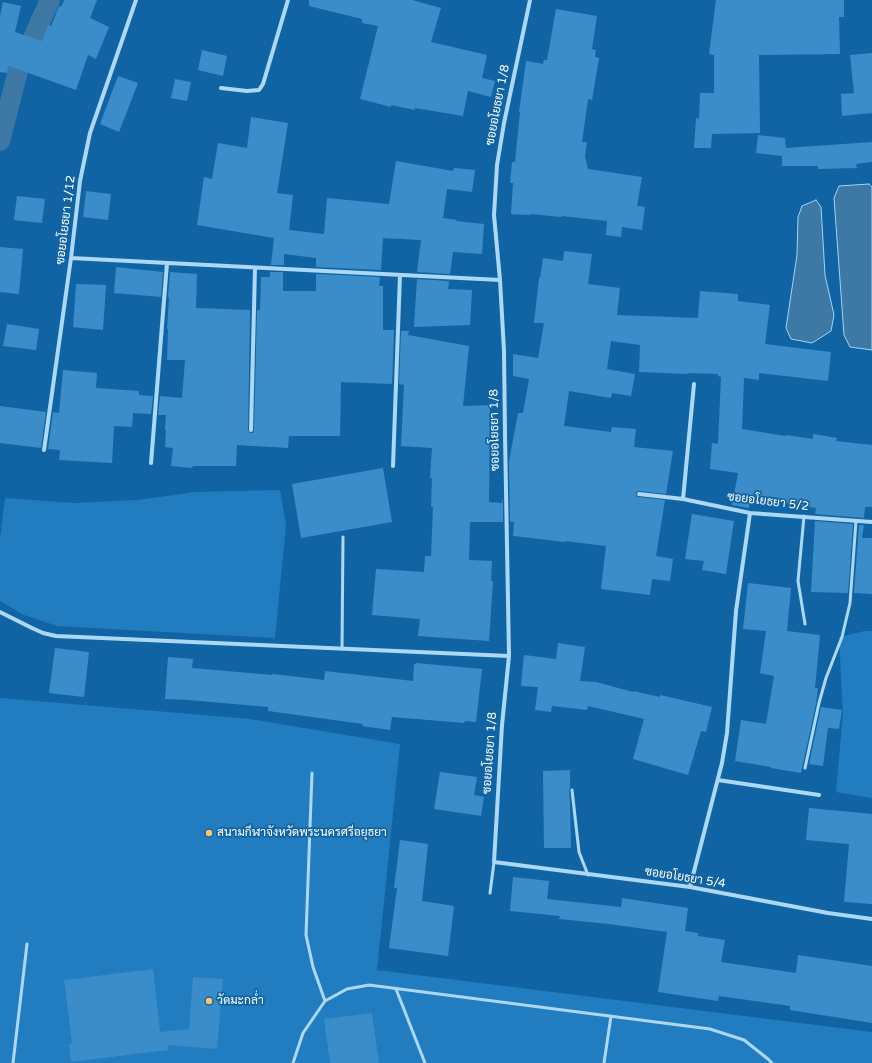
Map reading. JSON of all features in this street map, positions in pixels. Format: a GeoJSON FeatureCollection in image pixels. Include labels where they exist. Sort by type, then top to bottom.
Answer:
{"type":"FeatureCollection","features":[{"type":"Feature","properties":{"kind":"street","name":"ซอยอโยธยา 1/12"},"geometry":{"type":"LineString","coordinates":[[44,450],[71,258],[80,181],[90,132],[136,0]]}},
{"type":"Feature","properties":{"kind":"street"},"geometry":{"type":"LineString","coordinates":[[220,88],[247,91],[259,90],[263,84],[288,0]]}},
{"type":"Feature","properties":{"kind":"street","name":"ซอยอโยธยา 1/8"},"geometry":{"type":"LineString","coordinates":[[494,862],[502,725],[509,656],[504,351],[500,280],[494,215],[497,165],[504,123],[530,0]]}},
{"type":"Feature","properties":{"kind":"street"},"geometry":{"type":"LineString","coordinates":[[71,258],[500,280]]}},
{"type":"Feature","properties":{"kind":"street"},"geometry":{"type":"LineString","coordinates":[[150,463],[167,263]]}},
{"type":"Feature","properties":{"kind":"street"},"geometry":{"type":"LineString","coordinates":[[251,430],[255,268]]}},
{"type":"Feature","properties":{"kind":"street"},"geometry":{"type":"LineString","coordinates":[[393,466],[400,275]]}},
{"type":"Feature","properties":{"kind":"street"},"geometry":{"type":"LineString","coordinates":[[683,499],[694,384]]}},
{"type":"Feature","properties":{"kind":"street","name":"ซอยอโยธยา 5/2"},"geometry":{"type":"LineString","coordinates":[[640,494],[683,499],[750,512],[872,522]]}},
{"type":"Feature","properties":{"kind":"street"},"geometry":{"type":"LineString","coordinates":[[690,887],[718,780],[727,733],[736,611],[750,512]]}},
{"type":"Feature","properties":{"kind":"street"},"geometry":{"type":"LineString","coordinates":[[0,612],[32,628],[56,636],[509,656]]}},
{"type":"Feature","properties":{"kind":"street"},"geometry":{"type":"LineString","coordinates":[[718,780],[819,795]]}},
{"type":"Feature","properties":{"kind":"street","name":"ซอยอโยธยา 5/4"},"geometry":{"type":"LineString","coordinates":[[494,862],[690,887],[828,913],[872,919]]}},
{"type":"Feature","properties":{"kind":"lane"},"geometry":{"type":"LineString","coordinates":[[804,516],[798,581],[805,624]]}},
{"type":"Feature","properties":{"kind":"lane"},"geometry":{"type":"LineString","coordinates":[[805,768],[819,703],[826,678],[842,637],[850,603],[856,521]]}},
{"type":"Feature","properties":{"kind":"lane"},"geometry":{"type":"LineString","coordinates":[[342,649],[343,537]]}},
{"type":"Feature","properties":{"kind":"lane"},"geometry":{"type":"LineString","coordinates":[[312,773],[306,935],[313,967],[325,1001]]}},
{"type":"Feature","properties":{"kind":"lane"},"geometry":{"type":"LineString","coordinates":[[572,790],[579,852],[588,874]]}},
{"type":"Feature","properties":{"kind":"lane"},"geometry":{"type":"LineString","coordinates":[[490,893],[494,862]]}},
{"type":"Feature","properties":{"kind":"lane"},"geometry":{"type":"LineString","coordinates":[[13,1063],[27,944]]}},
{"type":"Feature","properties":{"kind":"lane"},"geometry":{"type":"LineString","coordinates":[[293,1063],[303,1033],[325,1001],[347,989],[369,985],[710,1029],[744,1040],[772,1063]]}},
{"type":"Feature","properties":{"kind":"lane"},"geometry":{"type":"LineString","coordinates":[[396,989],[424,1063]]}},
{"type":"Feature","properties":{"kind":"lane"},"geometry":{"type":"LineString","coordinates":[[604,1063],[611,1016]]}},
{"type":"Feature","properties":{"kind":"shaded area"},"geometry":{"type":"Polygon","coordinates":[[[869,184],[872,187],[872,350],[850,347],[844,335],[834,198],[839,186],[869,184]]]}},
{"type":"Feature","properties":{"kind":"shaded area"},"geometry":{"type":"Polygon","coordinates":[[[816,200],[821,207],[825,275],[834,315],[831,331],[812,343],[791,339],[786,328],[797,255],[798,217],[802,206],[816,200]]]}},
{"type":"Feature","properties":{"kind":"shaded area"},"geometry":{"type":"Polygon","coordinates":[[[280,490],[286,525],[275,638],[57,626],[24,615],[0,601],[0,539],[5,498],[73,503],[138,500],[196,492],[280,490]]]}},
{"type":"Feature","properties":{"kind":"shaded area"},"geometry":{"type":"Polygon","coordinates":[[[865,631],[872,631],[872,798],[836,792],[843,714],[839,637],[865,631]]]}},
{"type":"Feature","properties":{"kind":"shaded area","name":"สนามกีฬาจังหวัดพระนครศรีอยุธยา"},"geometry":{"type":"Polygon","coordinates":[[[0,698],[250,719],[400,744],[377,970],[872,1032],[872,1063],[0,1063],[0,698]]]}},
{"type":"Feature","properties":{"kind":"building"},"geometry":{"type":"Polygon","coordinates":[[[64,0],[97,0],[90,18],[109,27],[96,59],[88,55],[76,90],[9,66],[7,73],[0,72],[0,16],[3,2],[21,6],[15,32],[42,41],[48,25],[51,26],[59,6],[61,7],[64,0]]]}},
{"type":"Feature","properties":{"kind":"building"},"geometry":{"type":"Polygon","coordinates":[[[309,0],[412,0],[441,8],[431,42],[487,55],[482,78],[495,81],[491,97],[468,91],[463,116],[415,108],[415,110],[391,105],[391,107],[360,99],[378,26],[362,23],[362,19],[309,6],[309,0]]]}},
{"type":"Feature","properties":{"kind":"building"},"geometry":{"type":"Polygon","coordinates":[[[716,0],[844,0],[844,17],[839,17],[840,54],[759,55],[760,133],[712,134],[711,148],[694,148],[696,118],[699,119],[700,93],[714,93],[714,55],[709,54],[716,0]]]}},
{"type":"Feature","properties":{"kind":"building"},"geometry":{"type":"Polygon","coordinates":[[[556,9],[597,16],[592,49],[596,50],[595,57],[599,58],[592,100],[588,99],[582,142],[587,142],[585,157],[588,169],[642,177],[637,206],[645,207],[642,230],[622,227],[621,237],[606,235],[607,221],[562,216],[511,214],[513,183],[510,183],[512,162],[515,162],[519,112],[526,61],[543,64],[544,60],[547,60],[556,9]]]}},
{"type":"Feature","properties":{"kind":"building"},"geometry":{"type":"Polygon","coordinates":[[[202,50],[227,56],[223,76],[198,70],[202,50]]]}},
{"type":"Feature","properties":{"kind":"building"},"geometry":{"type":"Polygon","coordinates":[[[872,53],[872,113],[842,116],[841,94],[854,93],[850,55],[872,53]]]}},
{"type":"Feature","properties":{"kind":"building"},"geometry":{"type":"Polygon","coordinates":[[[118,76],[138,83],[119,132],[100,124],[118,76]]]}},
{"type":"Feature","properties":{"kind":"building"},"geometry":{"type":"Polygon","coordinates":[[[175,79],[191,82],[187,101],[171,98],[175,79]]]}},
{"type":"Feature","properties":{"kind":"building"},"geometry":{"type":"Polygon","coordinates":[[[251,117],[288,123],[277,193],[293,195],[289,230],[324,234],[327,198],[389,204],[396,161],[453,171],[454,168],[475,170],[472,192],[447,189],[443,218],[484,224],[482,254],[453,252],[450,274],[417,272],[421,240],[383,238],[381,270],[316,267],[316,258],[284,254],[284,265],[271,265],[274,238],[197,225],[204,177],[212,179],[218,143],[247,148],[251,117]]]}},
{"type":"Feature","properties":{"kind":"building"},"geometry":{"type":"Polygon","coordinates":[[[758,135],[785,138],[786,148],[872,142],[872,162],[856,164],[857,168],[818,169],[818,166],[782,166],[782,156],[756,153],[758,135]]]}},
{"type":"Feature","properties":{"kind":"building"},"geometry":{"type":"Polygon","coordinates":[[[86,191],[111,194],[108,220],[83,217],[86,191]]]}},
{"type":"Feature","properties":{"kind":"building"},"geometry":{"type":"Polygon","coordinates":[[[17,196],[45,199],[42,223],[14,220],[17,196]]]}},
{"type":"Feature","properties":{"kind":"building"},"geometry":{"type":"Polygon","coordinates":[[[0,247],[23,249],[19,294],[0,292],[0,247]]]}},
{"type":"Feature","properties":{"kind":"building"},"geometry":{"type":"Polygon","coordinates":[[[564,251],[592,254],[588,284],[620,288],[617,315],[698,318],[700,291],[738,294],[738,301],[770,305],[765,344],[831,352],[828,381],[759,373],[759,380],[744,378],[742,429],[813,439],[813,434],[837,438],[836,441],[872,445],[872,507],[865,507],[864,518],[815,514],[816,508],[772,501],[772,503],[750,499],[749,508],[732,505],[738,473],[710,469],[712,443],[718,444],[721,377],[718,376],[718,374],[639,372],[640,345],[611,341],[607,369],[635,374],[631,396],[612,393],[611,398],[569,391],[564,426],[611,432],[612,427],[636,429],[634,447],[673,451],[666,494],[636,492],[637,497],[665,500],[656,556],[673,559],[670,581],[652,579],[650,595],[601,589],[606,546],[513,536],[514,522],[510,522],[509,461],[518,413],[523,413],[529,379],[513,376],[513,354],[538,358],[544,323],[534,323],[539,278],[543,258],[563,261],[564,251]]]}},
{"type":"Feature","properties":{"kind":"building"},"geometry":{"type":"Polygon","coordinates":[[[116,267],[163,272],[161,297],[114,293],[116,267]]]}},
{"type":"Feature","properties":{"kind":"building"},"geometry":{"type":"Polygon","coordinates":[[[170,272],[197,274],[196,308],[250,310],[248,430],[250,433],[253,433],[254,430],[257,310],[260,310],[261,277],[270,277],[270,272],[283,272],[283,291],[316,291],[316,274],[380,277],[379,286],[383,286],[383,330],[394,330],[392,384],[341,382],[340,436],[289,436],[288,448],[237,445],[236,466],[193,466],[192,468],[171,466],[173,448],[165,447],[166,415],[158,415],[160,396],[182,398],[185,360],[167,360],[170,272]]]}},
{"type":"Feature","properties":{"kind":"building"},"geometry":{"type":"Polygon","coordinates":[[[417,279],[449,281],[448,289],[472,290],[470,325],[414,327],[417,279]]]}},
{"type":"Feature","properties":{"kind":"building"},"geometry":{"type":"Polygon","coordinates":[[[76,284],[106,285],[103,330],[73,327],[76,284]]]}},
{"type":"Feature","properties":{"kind":"building"},"geometry":{"type":"Polygon","coordinates":[[[7,324],[39,329],[36,350],[3,346],[7,324]]]}},
{"type":"Feature","properties":{"kind":"building"},"geometry":{"type":"Polygon","coordinates":[[[401,331],[409,331],[408,335],[469,346],[463,406],[490,405],[489,502],[502,503],[503,497],[503,522],[470,522],[469,560],[492,561],[491,581],[493,581],[489,641],[418,636],[420,619],[372,615],[376,569],[424,572],[425,556],[431,556],[433,507],[431,507],[432,478],[430,478],[432,448],[401,446],[404,385],[399,384],[401,331]]]}},
{"type":"Feature","properties":{"kind":"building"},"geometry":{"type":"Polygon","coordinates":[[[63,370],[97,373],[96,388],[139,391],[139,395],[153,396],[151,414],[133,413],[132,427],[114,426],[112,463],[59,460],[60,450],[48,449],[53,412],[59,413],[63,370]]]}},
{"type":"Feature","properties":{"kind":"building"},"geometry":{"type":"Polygon","coordinates":[[[0,406],[46,412],[41,448],[0,443],[0,406]]]}},
{"type":"Feature","properties":{"kind":"building"},"geometry":{"type":"Polygon","coordinates":[[[383,468],[392,522],[301,538],[292,484],[383,468]]]}},
{"type":"Feature","properties":{"kind":"building"},"geometry":{"type":"Polygon","coordinates":[[[692,514],[734,521],[726,574],[702,570],[704,561],[685,559],[692,514]]]}},
{"type":"Feature","properties":{"kind":"building"},"geometry":{"type":"Polygon","coordinates":[[[815,521],[853,524],[848,593],[811,592],[815,521]]]}},
{"type":"Feature","properties":{"kind":"building"},"geometry":{"type":"Polygon","coordinates":[[[859,525],[864,525],[862,538],[872,538],[872,594],[854,593],[859,525]]]}},
{"type":"Feature","properties":{"kind":"building"},"geometry":{"type":"Polygon","coordinates":[[[748,583],[791,588],[787,631],[820,635],[815,688],[818,688],[816,704],[801,773],[735,761],[741,720],[766,724],[774,676],[760,673],[766,631],[743,629],[748,583]]]}},
{"type":"Feature","properties":{"kind":"building"},"geometry":{"type":"Polygon","coordinates":[[[558,643],[585,647],[580,681],[596,682],[633,692],[660,697],[660,695],[712,707],[706,732],[701,731],[688,775],[633,759],[644,719],[588,706],[587,710],[552,706],[551,712],[535,710],[538,687],[521,686],[524,655],[556,659],[558,643]]]}},
{"type":"Feature","properties":{"kind":"building"},"geometry":{"type":"Polygon","coordinates":[[[55,648],[89,652],[84,697],[49,693],[55,648]]]}},
{"type":"Feature","properties":{"kind":"building"},"geometry":{"type":"Polygon","coordinates":[[[168,657],[193,659],[192,668],[273,674],[324,680],[325,671],[413,681],[414,664],[416,663],[482,669],[476,722],[465,721],[464,723],[392,717],[390,730],[362,726],[363,724],[268,711],[268,707],[165,699],[168,657]]]}},
{"type":"Feature","properties":{"kind":"building"},"geometry":{"type":"Polygon","coordinates":[[[821,707],[842,710],[839,729],[828,728],[823,766],[809,764],[821,707]]]}},
{"type":"Feature","properties":{"kind":"building"},"geometry":{"type":"Polygon","coordinates":[[[570,770],[569,790],[571,848],[544,848],[543,771],[570,770]]]}},
{"type":"Feature","properties":{"kind":"building"},"geometry":{"type":"Polygon","coordinates":[[[440,772],[477,777],[474,795],[484,797],[481,816],[434,809],[440,772]]]}},
{"type":"Feature","properties":{"kind":"building"},"geometry":{"type":"Polygon","coordinates":[[[809,808],[872,814],[872,904],[844,902],[849,844],[806,840],[809,808]]]}},
{"type":"Feature","properties":{"kind":"building"},"geometry":{"type":"Polygon","coordinates":[[[400,840],[428,844],[422,901],[454,906],[448,956],[389,948],[397,888],[394,888],[400,840]]]}},
{"type":"Feature","properties":{"kind":"building"},"geometry":{"type":"Polygon","coordinates":[[[513,877],[549,881],[547,899],[621,907],[622,898],[688,908],[685,931],[698,933],[698,936],[725,940],[721,962],[796,973],[798,955],[872,966],[872,1023],[790,1010],[790,1006],[719,996],[718,1001],[658,992],[667,932],[559,919],[560,916],[510,911],[513,877]]]}},
{"type":"Feature","properties":{"kind":"building"},"geometry":{"type":"Polygon","coordinates":[[[153,969],[160,1032],[189,1029],[193,977],[223,979],[217,1049],[168,1045],[168,1050],[71,1062],[69,1044],[72,1043],[64,980],[153,969]]]}},
{"type":"Feature","properties":{"kind":"building"},"geometry":{"type":"Polygon","coordinates":[[[372,1013],[379,1063],[330,1063],[324,1019],[372,1013]]]}},
{"type":"Feature","properties":{"kind":"waterway"},"geometry":{"type":"LineString","coordinates":[[0,141],[18,71],[50,0]]}},
{"type":"Feature","properties":{"kind":"place","name":"สนามกีฬาจังหวัดพระนครศรีอยุธยา"},"geometry":{"type":"Point","coordinates":[209,833]}},
{"type":"Feature","properties":{"kind":"place","name":"วัดมะกล่ำ"},"geometry":{"type":"Point","coordinates":[209,1001]}}]}
